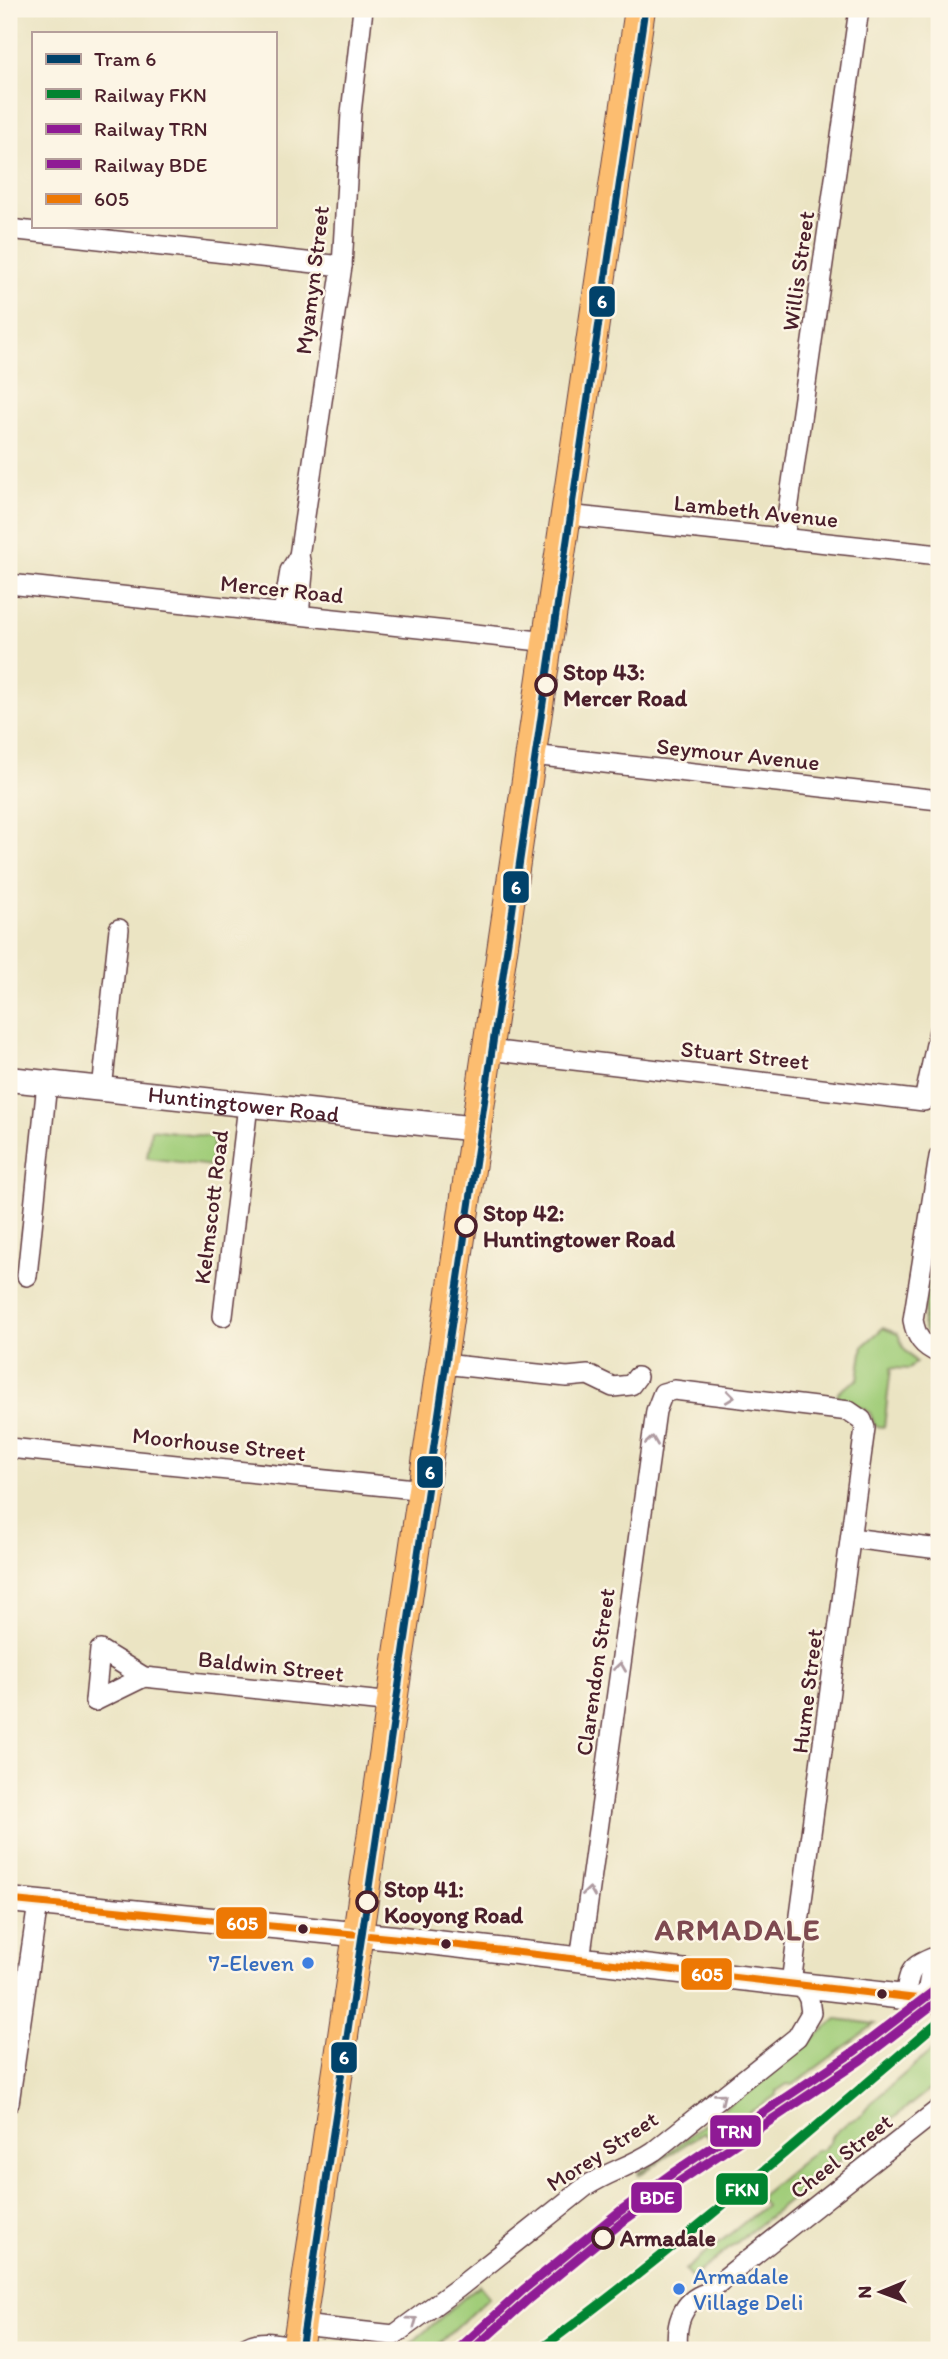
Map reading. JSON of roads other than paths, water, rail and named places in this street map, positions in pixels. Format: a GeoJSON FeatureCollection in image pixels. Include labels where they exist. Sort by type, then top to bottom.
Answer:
{"type":"FeatureCollection","features":[{"type":"Feature","properties":{"kind":"main road"},"geometry":{"type":"LineString","coordinates":[[299,2341],[640,9]]}},
{"type":"Feature","properties":{"kind":"street","name":"Myamyn Street"},"geometry":{"type":"LineString","coordinates":[[291,614],[290,571],[299,556],[342,266],[351,113],[363,9]]}},
{"type":"Feature","properties":{"kind":"street","name":"Willis Street"},"geometry":{"type":"LineString","coordinates":[[784,539],[859,9]]}},
{"type":"Feature","properties":{"kind":"street"},"geometry":{"type":"LineString","coordinates":[[9,229],[342,266]]}},
{"type":"Feature","properties":{"kind":"street","name":"Lambeth Avenue"},"geometry":{"type":"LineString","coordinates":[[567,515],[939,555]]}},
{"type":"Feature","properties":{"kind":"street","name":"Mercer Road"},"geometry":{"type":"LineString","coordinates":[[9,584],[549,642]]}},
{"type":"Feature","properties":{"kind":"street","name":"Seymour Avenue"},"geometry":{"type":"LineString","coordinates":[[532,755],[939,800]]}},
{"type":"Feature","properties":{"kind":"street"},"geometry":{"type":"LineString","coordinates":[[102,1090],[119,929]]}},
{"type":"Feature","properties":{"kind":"street","name":"Stuart Street"},"geometry":{"type":"LineString","coordinates":[[488,1050],[924,1101],[939,1030]]}},
{"type":"Feature","properties":{"kind":"street","name":"Huntingtower Road"},"geometry":{"type":"LineString","coordinates":[[9,1079],[477,1129]]}},
{"type":"Feature","properties":{"kind":"street"},"geometry":{"type":"LineString","coordinates":[[27,1276],[47,1083]]}},
{"type":"Feature","properties":{"kind":"street","name":"Kelmscott Road"},"geometry":{"type":"LineString","coordinates":[[223,1316],[248,1105]]}},
{"type":"Feature","properties":{"kind":"street"},"geometry":{"type":"LineString","coordinates":[[939,1157],[913,1320],[920,1341],[939,1353]]}},
{"type":"Feature","properties":{"kind":"street"},"geometry":{"type":"LineString","coordinates":[[443,1364],[567,1377],[588,1375],[613,1387],[631,1385],[637,1377]]}},
{"type":"Feature","properties":{"kind":"street","name":"Clarendon Street"},"geometry":{"type":"LineString","coordinates":[[580,1960],[656,1411],[663,1393],[674,1390],[849,1411]]}},
{"type":"Feature","properties":{"kind":"street","name":"Hume Street"},"geometry":{"type":"LineString","coordinates":[[797,1984],[865,1436],[862,1420],[849,1411]]}},
{"type":"Feature","properties":{"kind":"street","name":"Moorhouse Street"},"geometry":{"type":"LineString","coordinates":[[9,1448],[425,1490]]}},
{"type":"Feature","properties":{"kind":"street"},"geometry":{"type":"LineString","coordinates":[[851,1538],[939,1549]]}},
{"type":"Feature","properties":{"kind":"street","name":"Baldwin Street"},"geometry":{"type":"LineString","coordinates":[[144,1677],[393,1703]]}},
{"type":"Feature","properties":{"kind":"street"},"geometry":{"type":"LineString","coordinates":[[9,1900],[922,1996]]}},
{"type":"Feature","properties":{"kind":"street"},"geometry":{"type":"LineString","coordinates":[[9,2103],[38,1903]]}},
{"type":"Feature","properties":{"kind":"street"},"geometry":{"type":"LineString","coordinates":[[922,1996],[909,1977],[920,1961],[938,1956]]}},
{"type":"Feature","properties":{"kind":"street","name":"Morey Street"},"geometry":{"type":"LineString","coordinates":[[243,2350],[256,2343],[394,2335],[585,2187],[654,2151],[797,2037],[811,2013],[809,1999],[797,1984]]}},
{"type":"Feature","properties":{"kind":"street","name":"Cheel Street"},"geometry":{"type":"LineString","coordinates":[[681,2350],[687,2343],[691,2317],[701,2305],[706,2293],[939,2109]]}},
{"type":"Feature","properties":{"kind":"tram line","name":"6"},"geometry":{"type":"LineString","coordinates":[[301,2350],[645,9]]}},
{"type":"Feature","properties":{"kind":"rail line","name":"TRN"},"geometry":{"type":"LineString","coordinates":[[457,2350],[523,2290],[620,2211],[855,2051],[939,1987]]}},
{"type":"Feature","properties":{"kind":"rail line","name":"BDE"},"geometry":{"type":"LineString","coordinates":[[472,2350],[626,2219],[861,2060],[939,2000]]}},
{"type":"Feature","properties":{"kind":"rail line","name":"FKN"},"geometry":{"type":"LineString","coordinates":[[539,2350],[692,2231],[939,2021]]}},
{"type":"Feature","properties":{"kind":"place","name":"Stop 43: Mercer Road"},"geometry":{"type":"Point","coordinates":[546,685]}},
{"type":"Feature","properties":{"kind":"place","name":"Stop 42: Huntingtower Road"},"geometry":{"type":"Point","coordinates":[466,1226]}},
{"type":"Feature","properties":{"kind":"place","name":"Stop 41: Kooyong Road"},"geometry":{"type":"Point","coordinates":[367,1902]}},
{"type":"Feature","properties":{"kind":"place","name":"7-Eleven"},"geometry":{"type":"Point","coordinates":[308,1963]}},
{"type":"Feature","properties":{"kind":"place","name":"Armadale"},"geometry":{"type":"Point","coordinates":[603,2238]}},
{"type":"Feature","properties":{"kind":"place","name":"Armadale Village Deli"},"geometry":{"type":"Point","coordinates":[679,2289]}},
{"type":"Feature","properties":{"kind":"district","name":"ARMADALE"},"geometry":{"type":"Point","coordinates":[738,1929]}}]}
